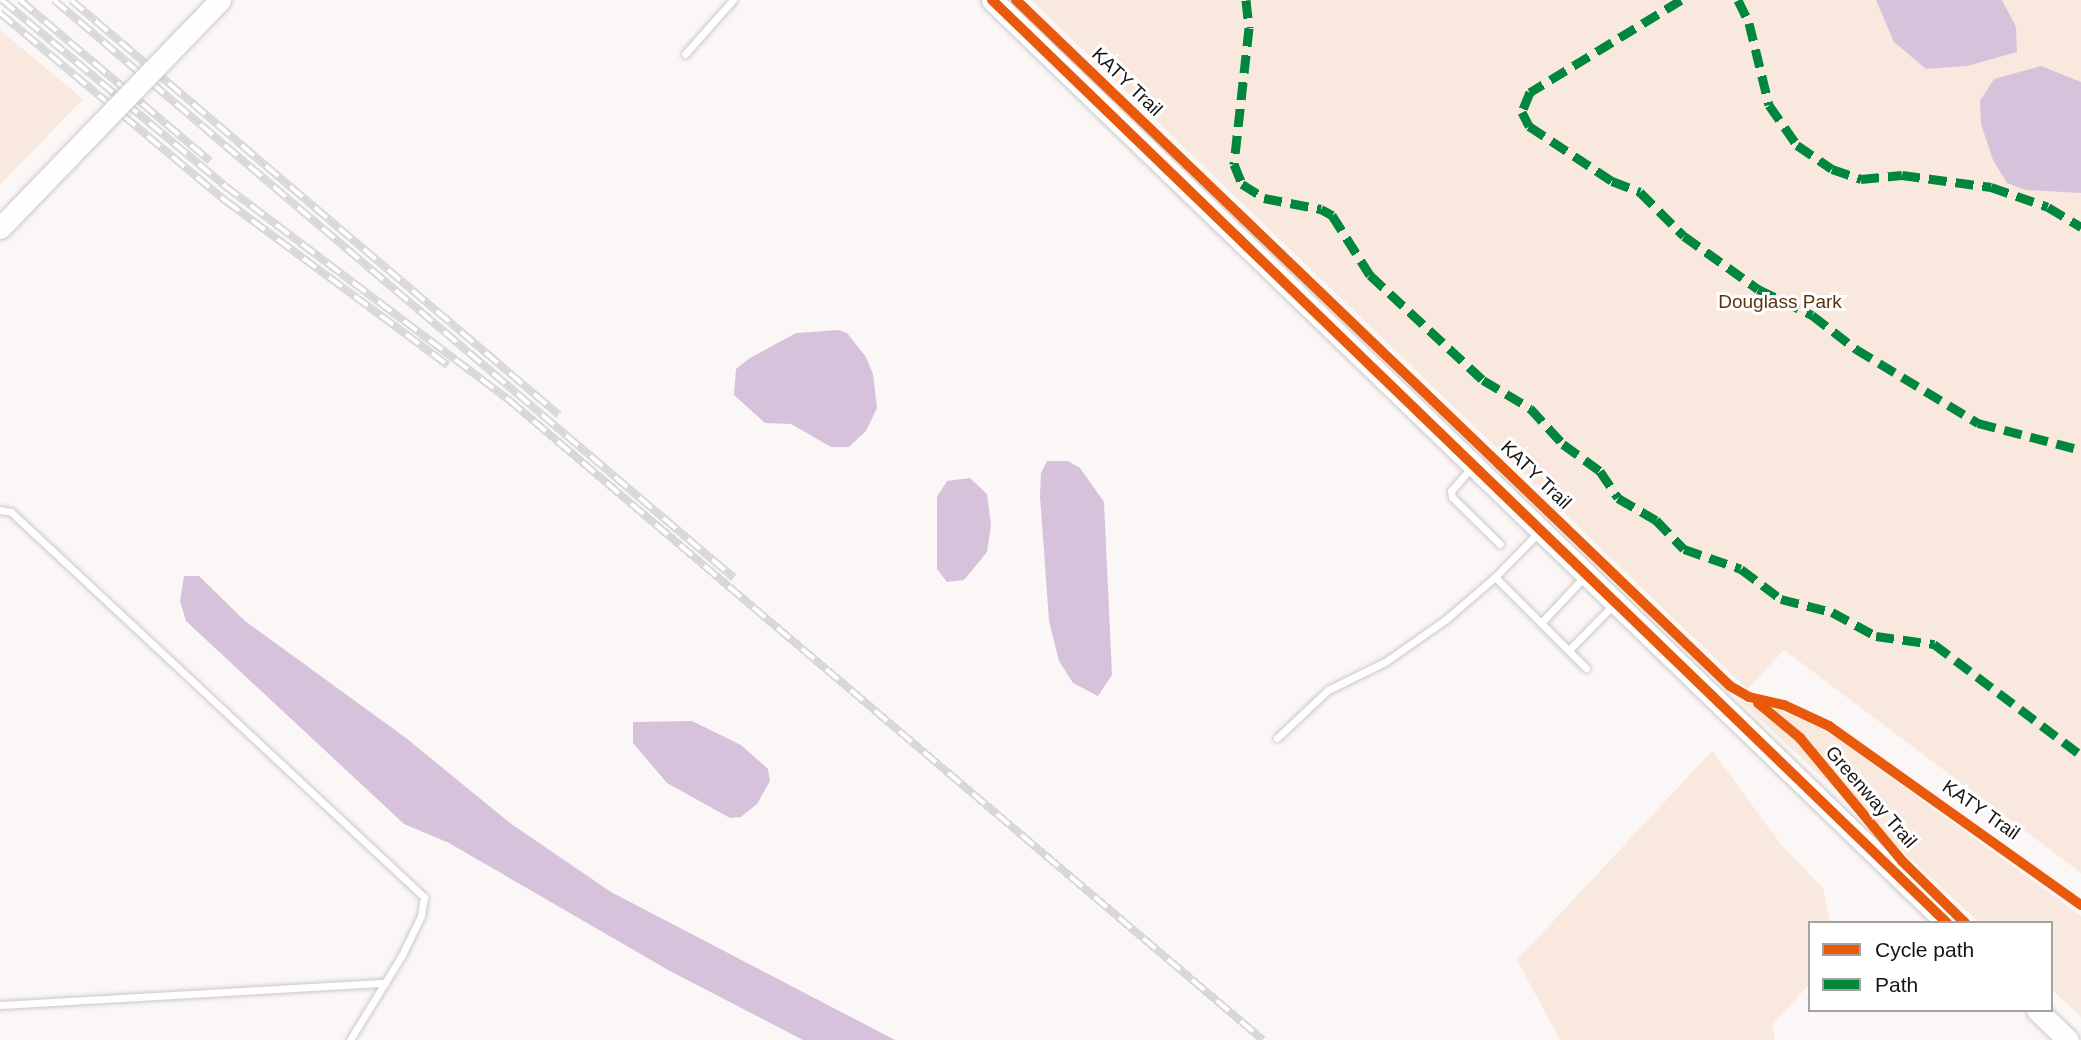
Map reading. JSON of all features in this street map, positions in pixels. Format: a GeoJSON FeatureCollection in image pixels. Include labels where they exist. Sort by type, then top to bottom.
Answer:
{"type":"FeatureCollection","features":[{"type":"Feature","properties":{"kind":"street"},"geometry":{"type":"LineString","coordinates":[[0,228],[220,0]]}},
{"type":"Feature","properties":{"kind":"street"},"geometry":{"type":"LineString","coordinates":[[992,0],[1945,921]]}},
{"type":"Feature","properties":{"kind":"street"},"geometry":{"type":"LineString","coordinates":[[2039,1012],[2068,1040]]}},
{"type":"Feature","properties":{"kind":"lane"},"geometry":{"type":"LineString","coordinates":[[685,54],[733,0]]}},
{"type":"Feature","properties":{"kind":"lane"},"geometry":{"type":"LineString","coordinates":[[1474,465],[1455,484],[1452,497],[1500,544]]}},
{"type":"Feature","properties":{"kind":"lane"},"geometry":{"type":"LineString","coordinates":[[0,510],[10,512],[424,897],[421,916],[350,1040]]}},
{"type":"Feature","properties":{"kind":"lane"},"geometry":{"type":"LineString","coordinates":[[1277,738],[1328,690],[1385,662],[1445,620],[1495,577],[1541,530]]}},
{"type":"Feature","properties":{"kind":"lane"},"geometry":{"type":"LineString","coordinates":[[1541,623],[1586,574]]}},
{"type":"Feature","properties":{"kind":"lane"},"geometry":{"type":"LineString","coordinates":[[1495,577],[1586,668]]}},
{"type":"Feature","properties":{"kind":"lane"},"geometry":{"type":"LineString","coordinates":[[1569,650],[1616,602]]}},
{"type":"Feature","properties":{"kind":"lane"},"geometry":{"type":"LineString","coordinates":[[0,1005],[385,983]]}},
{"type":"Feature","properties":{"kind":"green space","name":"Douglass Park"},"geometry":{"type":"Polygon","coordinates":[[[1031,0],[2081,0],[2081,873],[1784,650],[1747,689],[1031,0]]]}},
{"type":"Feature","properties":{"kind":"green space"},"geometry":{"type":"Polygon","coordinates":[[[0,30],[83,99],[0,185],[0,30]]]}},
{"type":"Feature","properties":{"kind":"green space"},"geometry":{"type":"Polygon","coordinates":[[[1740,701],[1782,711],[1827,731],[2081,916],[2081,1017],[2053,991],[2053,921],[1978,921],[1740,701]]]}},
{"type":"Feature","properties":{"kind":"green space"},"geometry":{"type":"Polygon","coordinates":[[[1712,751],[1783,847],[1823,888],[1830,921],[1808,921],[1808,986],[1772,1024],[1775,1040],[1560,1040],[1517,960],[1712,751]]]}},
{"type":"Feature","properties":{"kind":"shaded area"},"geometry":{"type":"Polygon","coordinates":[[[1876,0],[2002,0],[2016,27],[2017,52],[1967,66],[1926,69],[1894,42],[1876,0]]]}},
{"type":"Feature","properties":{"kind":"shaded area"},"geometry":{"type":"Polygon","coordinates":[[[2041,66],[2081,82],[2081,193],[2026,190],[2007,183],[1993,160],[1981,124],[1980,101],[1994,79],[2041,66]]]}},
{"type":"Feature","properties":{"kind":"shaded area"},"geometry":{"type":"Polygon","coordinates":[[[839,330],[847,333],[866,357],[873,374],[877,408],[866,431],[849,447],[831,447],[791,424],[765,423],[734,395],[736,369],[750,358],[796,333],[839,330]]]}},
{"type":"Feature","properties":{"kind":"shaded area"},"geometry":{"type":"Polygon","coordinates":[[[1047,461],[1068,461],[1080,468],[1104,502],[1112,675],[1098,696],[1073,683],[1059,661],[1049,621],[1040,496],[1041,473],[1047,461]]]}},
{"type":"Feature","properties":{"kind":"shaded area"},"geometry":{"type":"Polygon","coordinates":[[[970,478],[987,494],[991,525],[987,552],[964,580],[947,582],[937,569],[937,497],[947,481],[970,478]]]}},
{"type":"Feature","properties":{"kind":"shaded area"},"geometry":{"type":"Polygon","coordinates":[[[184,576],[199,576],[245,621],[406,738],[510,823],[611,892],[895,1040],[803,1040],[670,971],[449,843],[404,824],[186,621],[180,601],[184,576]]]}},
{"type":"Feature","properties":{"kind":"shaded area"},"geometry":{"type":"Polygon","coordinates":[[[692,721],[741,745],[768,769],[770,781],[757,804],[741,817],[730,818],[667,783],[633,743],[633,722],[692,721]]]}},
{"type":"Feature","properties":{"kind":"railway"},"geometry":{"type":"LineString","coordinates":[[2,0],[225,186],[509,400],[1263,1040]]}},
{"type":"Feature","properties":{"kind":"railway"},"geometry":{"type":"LineString","coordinates":[[20,0],[210,161]]}},
{"type":"Feature","properties":{"kind":"railway"},"geometry":{"type":"LineString","coordinates":[[54,0],[734,578]]}},
{"type":"Feature","properties":{"kind":"railway"},"geometry":{"type":"LineString","coordinates":[[71,0],[559,415]]}},
{"type":"Feature","properties":{"kind":"railway"},"geometry":{"type":"LineString","coordinates":[[0,13],[226,201],[448,365]]}},
{"type":"Feature","properties":{"kind":"marked path"},"geometry":{"type":"LineString","coordinates":[[1246,0],[1249,28],[1234,164],[1242,184],[1264,198],[1321,209],[1332,215],[1370,275],[1483,380],[1530,408],[1563,444],[1600,471],[1618,498],[1656,520],[1684,549],[1741,569],[1781,599],[1832,612],[1876,636],[1934,644],[2081,755]]}},
{"type":"Feature","properties":{"kind":"marked path"},"geometry":{"type":"LineString","coordinates":[[1681,0],[1530,92],[1522,112],[1529,126],[1612,181],[1640,192],[1684,236],[1758,289],[1812,315],[1856,349],[1978,423],[2081,450]]}},
{"type":"Feature","properties":{"kind":"marked path"},"geometry":{"type":"LineString","coordinates":[[1738,0],[1749,23],[1769,105],[1797,145],[1832,169],[1861,179],[1902,175],[1991,187],[2048,207],[2081,227]]}},
{"type":"Feature","properties":{"kind":"cycle path"},"geometry":{"type":"LineString","coordinates":[[992,0],[1945,921]]}},
{"type":"Feature","properties":{"kind":"cycle path","name":"KATY Trail"},"geometry":{"type":"LineString","coordinates":[[1016,0],[1730,686],[1749,697],[1784,705],[1829,726],[2081,905]]}},
{"type":"Feature","properties":{"kind":"cycle path","name":"Greenway Trail"},"geometry":{"type":"LineString","coordinates":[[1758,703],[1800,738],[1902,861],[1963,921]]}}]}
